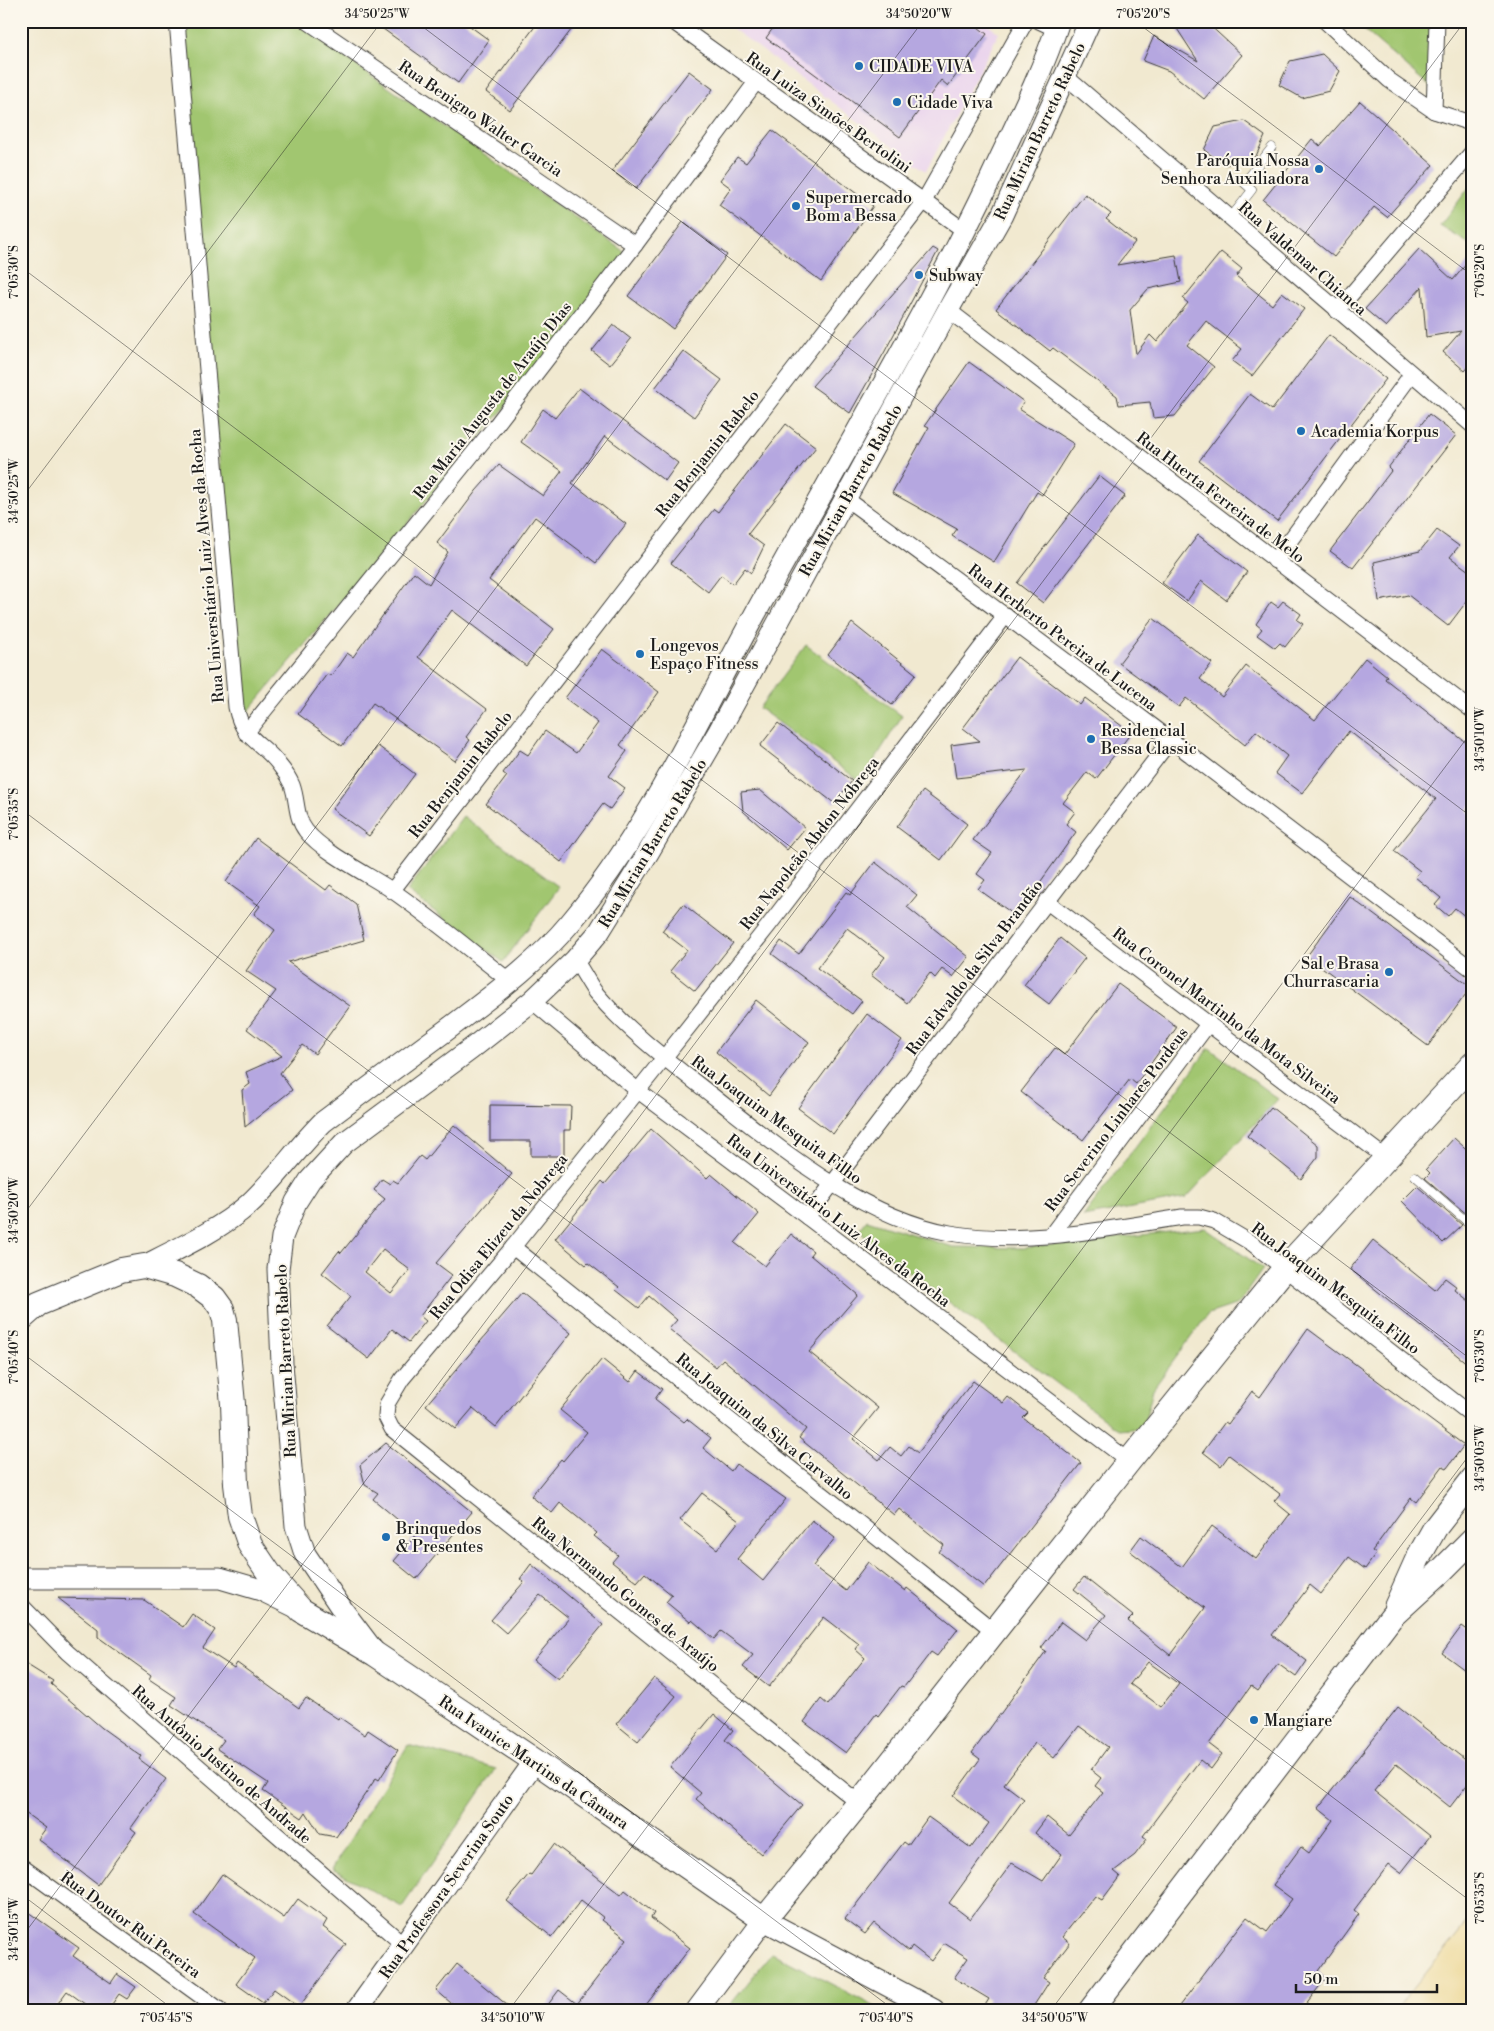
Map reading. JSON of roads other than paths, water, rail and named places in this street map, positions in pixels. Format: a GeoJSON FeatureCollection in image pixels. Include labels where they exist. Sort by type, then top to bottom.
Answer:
{"type":"FeatureCollection","features":[{"type":"Feature","properties":{"kind":"main road","name":"Rua Mirian Barreto Rabelo"},"geometry":{"type":"LineString","coordinates":[[375,1654],[305,1554],[296,1526],[282,1364],[278,1269],[282,1237],[296,1202],[310,1180],[344,1143],[471,1049],[532,1001],[575,960],[599,932],[648,853],[719,731],[1002,214],[1090,21]]}},
{"type":"Feature","properties":{"kind":"main road","name":"Rua Mirian Barreto Rabelo"},"geometry":{"type":"LineString","coordinates":[[21,1319],[38,1304],[121,1270],[144,1266],[207,1233],[248,1205],[323,1122],[511,982],[543,954],[570,923],[617,862],[657,797],[768,590],[895,365],[965,231],[1005,148],[1051,24]]}},
{"type":"Feature","properties":{"kind":"main road"},"geometry":{"type":"LineString","coordinates":[[697,2010],[764,1920],[859,1803],[1128,1461],[1285,1268],[1473,1064]]}},
{"type":"Feature","properties":{"kind":"main road","name":"Rua Ivanice Martins da Câmara"},"geometry":{"type":"LineString","coordinates":[[144,1266],[175,1275],[198,1286],[214,1298],[222,1309],[233,1404],[236,1484],[240,1516],[250,1545],[271,1576],[301,1610]]}},
{"type":"Feature","properties":{"kind":"main road"},"geometry":{"type":"LineString","coordinates":[[1392,1616],[1418,1558],[1435,1528],[1473,1479]]}},
{"type":"Feature","properties":{"kind":"main road"},"geometry":{"type":"LineString","coordinates":[[1091,2010],[1392,1616],[1473,1539]]}},
{"type":"Feature","properties":{"kind":"main road","name":"Rua Ivanice Martins da Câmara"},"geometry":{"type":"LineString","coordinates":[[21,1578],[220,1578],[261,1590],[301,1610],[375,1654],[535,1761],[764,1920]]}},
{"type":"Feature","properties":{"kind":"main road","name":"Rua Professora Severina Souto"},"geometry":{"type":"LineString","coordinates":[[357,2010],[535,1761]]}},
{"type":"Feature","properties":{"kind":"main road"},"geometry":{"type":"LineString","coordinates":[[764,1920],[934,2010]]}},
{"type":"Feature","properties":{"kind":"street","name":"Rua Universitário Luiz Alves da Rocha"},"geometry":{"type":"LineString","coordinates":[[177,21],[236,707],[239,722],[246,734],[276,760],[285,773],[292,786],[299,822],[308,833],[323,846],[392,890],[511,982]]}},
{"type":"Feature","properties":{"kind":"street","name":"Rua Benigno Walter Garcia"},"geometry":{"type":"LineString","coordinates":[[307,21],[635,245]]}},
{"type":"Feature","properties":{"kind":"street","name":"Rua Luiza Simões Bertolini"},"geometry":{"type":"LineString","coordinates":[[672,21],[965,231]]}},
{"type":"Feature","properties":{"kind":"street","name":"Rua Benjamin Rabelo"},"geometry":{"type":"LineString","coordinates":[[392,890],[924,201],[1026,21]]}},
{"type":"Feature","properties":{"kind":"street"},"geometry":{"type":"LineString","coordinates":[[1325,21],[1389,80],[1434,111],[1473,124]]}},
{"type":"Feature","properties":{"kind":"street"},"geometry":{"type":"LineString","coordinates":[[1434,111],[1436,21]]}},
{"type":"Feature","properties":{"kind":"street","name":"Rua Valdemar Chianca"},"geometry":{"type":"LineString","coordinates":[[1065,76],[1411,375],[1473,426]]}},
{"type":"Feature","properties":{"kind":"street","name":"Rua Maria Augusta de Araújo Dias"},"geometry":{"type":"LineString","coordinates":[[246,734],[493,429],[635,245],[756,82]]}},
{"type":"Feature","properties":{"kind":"street"},"geometry":{"type":"LineString","coordinates":[[1337,311],[1473,151]]}},
{"type":"Feature","properties":{"kind":"street","name":"Rua Huerta Ferreira de Melo"},"geometry":{"type":"LineString","coordinates":[[948,310],[1473,711]]}},
{"type":"Feature","properties":{"kind":"street"},"geometry":{"type":"LineString","coordinates":[[1275,560],[1411,375]]}},
{"type":"Feature","properties":{"kind":"street","name":"Rua Herberto Pereira de Lucena"},"geometry":{"type":"LineString","coordinates":[[845,498],[1006,615],[1171,739],[1473,970]]}},
{"type":"Feature","properties":{"kind":"street","name":"Rua Napoleão Abdon Nóbrega"},"geometry":{"type":"LineString","coordinates":[[638,1090],[776,917],[1006,615]]}},
{"type":"Feature","properties":{"kind":"street","name":"Rua Edvaldo da Silva Brandão"},"geometry":{"type":"LineString","coordinates":[[807,1217],[1171,739]]}},
{"type":"Feature","properties":{"kind":"street","name":"Rua Coronel Martinho da Mota Silveira"},"geometry":{"type":"LineString","coordinates":[[1046,901],[1386,1158]]}},
{"type":"Feature","properties":{"kind":"street","name":"Rua Joaquim Mesquita Filho"},"geometry":{"type":"LineString","coordinates":[[575,960],[595,991],[622,1021],[664,1058],[747,1122],[832,1183],[869,1206],[925,1228],[951,1233],[1010,1238],[1051,1235],[1182,1217],[1214,1221],[1232,1231],[1285,1268],[1473,1416]]}},
{"type":"Feature","properties":{"kind":"street","name":"Rua Universitário Luiz Alves da Rocha"},"geometry":{"type":"LineString","coordinates":[[532,1001],[638,1090],[1128,1461]]}},
{"type":"Feature","properties":{"kind":"street","name":"Rua Severino Linhares Pordeus"},"geometry":{"type":"LineString","coordinates":[[1051,1235],[1209,1024]]}},
{"type":"Feature","properties":{"kind":"street","name":"Rua Odisa Elizeu da Nobrega"},"geometry":{"type":"LineString","coordinates":[[387,1404],[402,1379],[513,1247],[638,1090]]}},
{"type":"Feature","properties":{"kind":"street","name":"Rua Joaquim da Silva Carvalho"},"geometry":{"type":"LineString","coordinates":[[513,1247],[994,1632]]}},
{"type":"Feature","properties":{"kind":"street","name":"Rua Normando Gomes de Araújo"},"geometry":{"type":"LineString","coordinates":[[387,1404],[386,1417],[392,1429],[859,1803]]}},
{"type":"Feature","properties":{"kind":"street","name":"Rua Antônio Justino de Andrade"},"geometry":{"type":"LineString","coordinates":[[21,1605],[66,1652],[404,1945]]}},
{"type":"Feature","properties":{"kind":"street","name":"Rua Doutor Rui Pereira"},"geometry":{"type":"LineString","coordinates":[[21,1866],[220,2010]]}},
{"type":"Feature","properties":{"kind":"lane"},"geometry":{"type":"LineString","coordinates":[[1230,218],[1252,190],[1244,182],[1272,147]]}},
{"type":"Feature","properties":{"kind":"lane"},"geometry":{"type":"LineString","coordinates":[[1415,1176],[1473,1227]]}},
{"type":"Feature","properties":{"kind":"place","name":"CIDADE VIVA"},"geometry":{"type":"Point","coordinates":[859,66]}},
{"type":"Feature","properties":{"kind":"place","name":"Cidade Viva"},"geometry":{"type":"Point","coordinates":[897,102]}},
{"type":"Feature","properties":{"kind":"place","name":"Paróquia Nossa Senhora Auxiliadora"},"geometry":{"type":"Point","coordinates":[1319,169]}},
{"type":"Feature","properties":{"kind":"place","name":"Supermercado Bom a Bessa"},"geometry":{"type":"Point","coordinates":[796,206]}},
{"type":"Feature","properties":{"kind":"place","name":"Subway"},"geometry":{"type":"Point","coordinates":[919,275]}},
{"type":"Feature","properties":{"kind":"place","name":"Academia Korpus"},"geometry":{"type":"Point","coordinates":[1301,431]}},
{"type":"Feature","properties":{"kind":"place","name":"Longevos Espaço Fitness"},"geometry":{"type":"Point","coordinates":[640,654]}},
{"type":"Feature","properties":{"kind":"place","name":"Residencial Bessa Classic"},"geometry":{"type":"Point","coordinates":[1091,739]}},
{"type":"Feature","properties":{"kind":"place","name":"Sal e Brasa Churrascaria"},"geometry":{"type":"Point","coordinates":[1389,972]}},
{"type":"Feature","properties":{"kind":"place","name":"Brinquedos & Presentes"},"geometry":{"type":"Point","coordinates":[386,1537]}},
{"type":"Feature","properties":{"kind":"place","name":"Mangiare"},"geometry":{"type":"Point","coordinates":[1254,1720]}}]}
